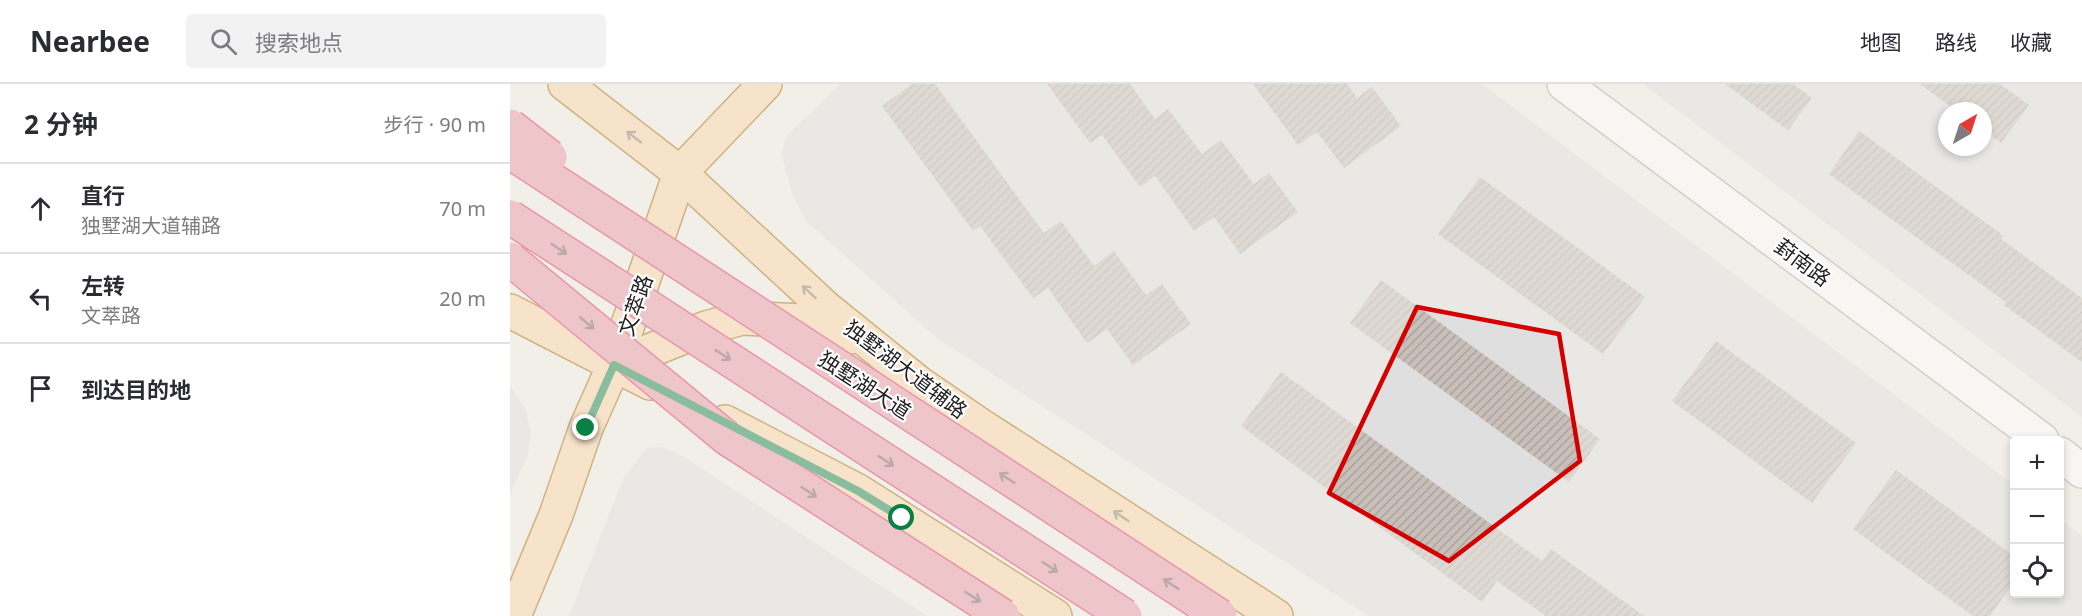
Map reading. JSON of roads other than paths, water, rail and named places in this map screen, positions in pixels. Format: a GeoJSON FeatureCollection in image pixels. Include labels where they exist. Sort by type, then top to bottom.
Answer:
{"type":"FeatureCollection","features":[{"type":"Feature","properties":{"kind":"highway"},"geometry":{"type":"LineString","coordinates":[[510,126],[747,308]]}},
{"type":"Feature","properties":{"kind":"highway","name":"独墅湖大道"},"geometry":{"type":"LineString","coordinates":[[510,153],[1220,616]]}},
{"type":"Feature","properties":{"kind":"highway"},"geometry":{"type":"LineString","coordinates":[[510,217],[1125,616]]}},
{"type":"Feature","properties":{"kind":"highway"},"geometry":{"type":"LineString","coordinates":[[510,259],[728,439],[1003,616]]}},
{"type":"Feature","properties":{"kind":"main road","name":"独墅湖大道辅路"},"geometry":{"type":"LineString","coordinates":[[565,84],[680,173],[866,342],[980,425],[1276,616]]}},
{"type":"Feature","properties":{"kind":"main road","name":"文萃路"},"geometry":{"type":"LineString","coordinates":[[514,616],[556,515],[586,428],[614,365],[680,173],[765,84]]}},
{"type":"Feature","properties":{"kind":"main road"},"geometry":{"type":"LineString","coordinates":[[510,311],[858,491],[1055,616]]}},
{"type":"Feature","properties":{"kind":"main road"},"geometry":{"type":"LineString","coordinates":[[614,365],[706,328],[742,318],[802,321],[866,342]]}},
{"type":"Feature","properties":{"kind":"street","name":"葑南路"},"geometry":{"type":"LineString","coordinates":[[1564,84],[2035,436]]}},
{"type":"Feature","properties":{"kind":"street"},"geometry":{"type":"LineString","coordinates":[[2064,457],[2082,471]]}}]}
